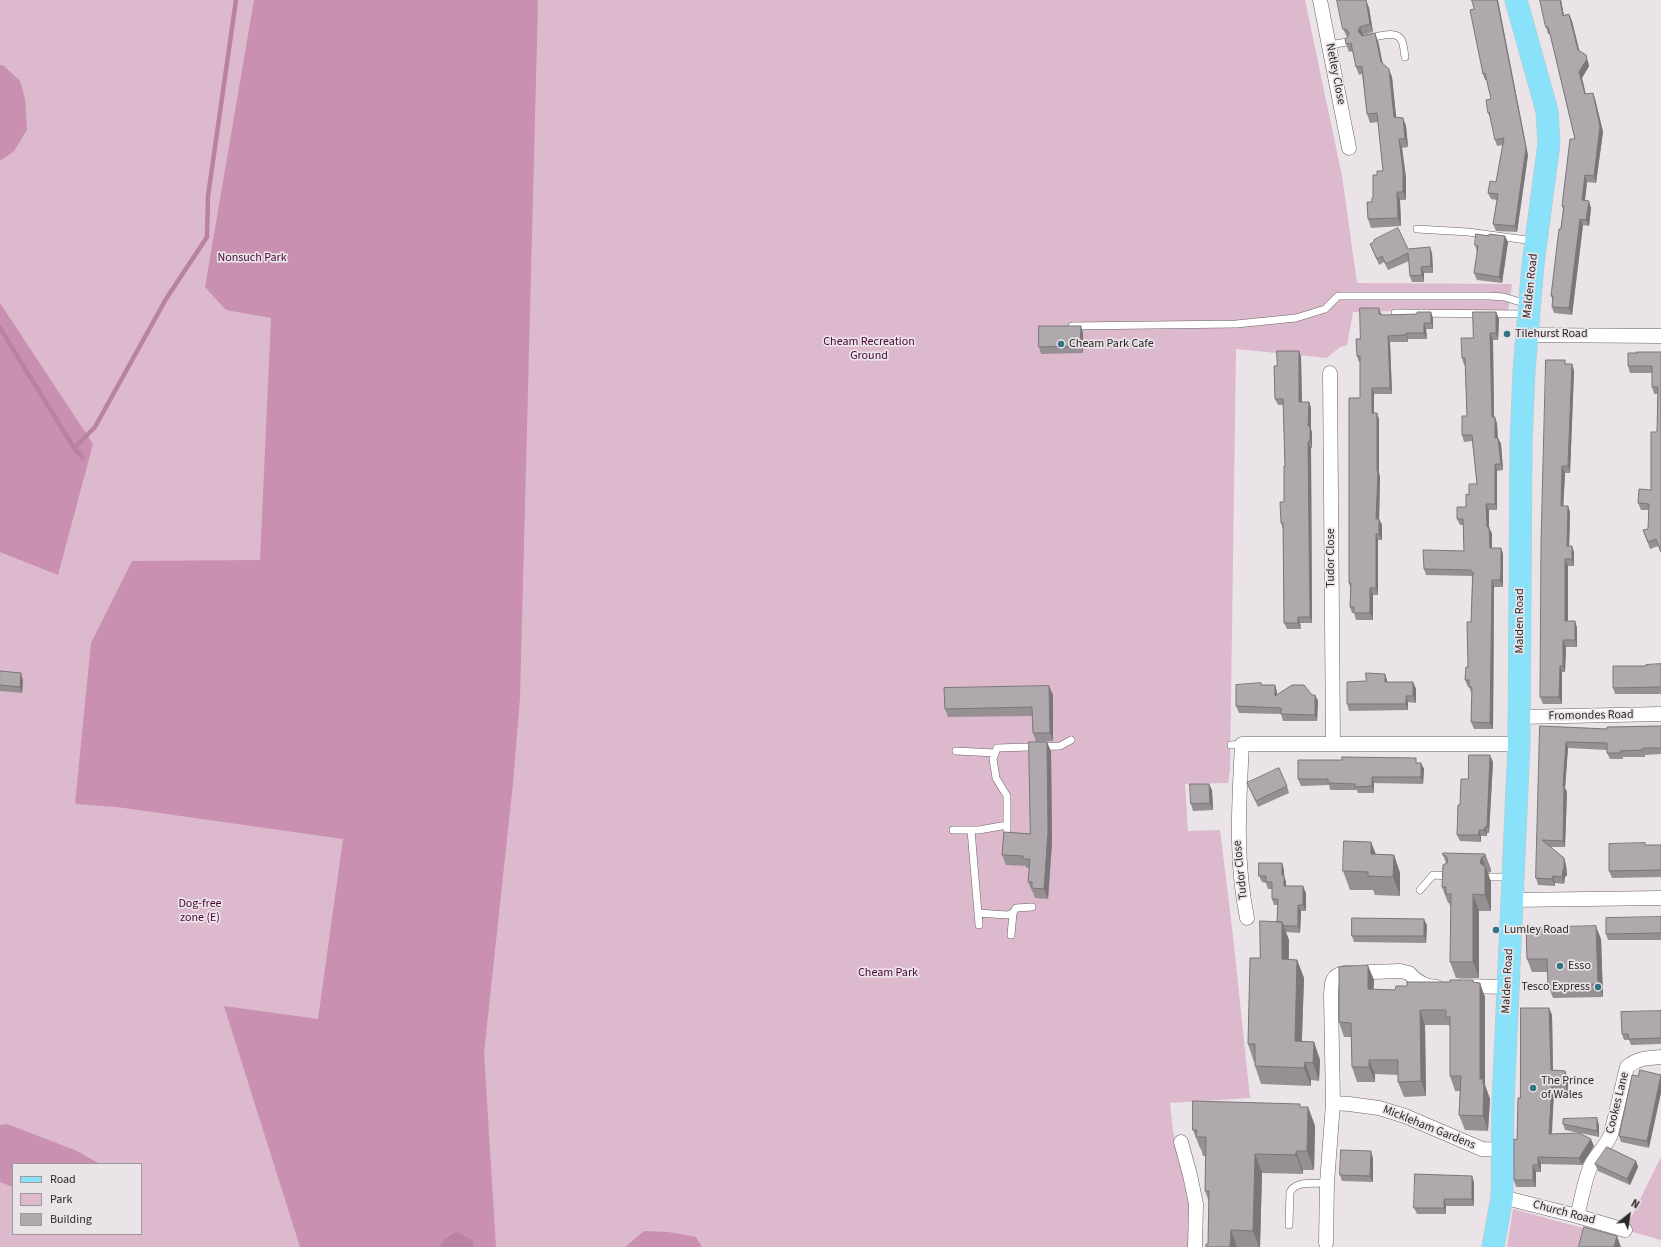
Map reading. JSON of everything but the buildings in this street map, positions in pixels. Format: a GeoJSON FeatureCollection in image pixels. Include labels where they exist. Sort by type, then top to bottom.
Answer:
{"type":"FeatureCollection","features":[{"type":"Feature","properties":{"kind":"main road","name":"Malden Road"},"geometry":{"type":"LineString","coordinates":[[1493,1247],[1502,1197],[1502,1150],[1511,900],[1502,877],[1519,744],[1520,717],[1521,443],[1527,317],[1549,143],[1547,112],[1516,0]]}},
{"type":"Feature","properties":{"kind":"street","name":"Netley Close"},"geometry":{"type":"LineString","coordinates":[[1320,0],[1349,148]]}},
{"type":"Feature","properties":{"kind":"street"},"geometry":{"type":"LineString","coordinates":[[1527,317],[1661,336]]}},
{"type":"Feature","properties":{"kind":"street","name":"Tudor Close"},"geometry":{"type":"LineString","coordinates":[[1330,373],[1332,743]]}},
{"type":"Feature","properties":{"kind":"street","name":"Fromondes Road"},"geometry":{"type":"LineString","coordinates":[[1520,717],[1661,714]]}},
{"type":"Feature","properties":{"kind":"street","name":"Tudor Close"},"geometry":{"type":"LineString","coordinates":[[1247,918],[1242,892],[1238,836],[1237,745],[1332,743],[1519,744]]}},
{"type":"Feature","properties":{"kind":"street"},"geometry":{"type":"LineString","coordinates":[[1511,900],[1661,898]]}},
{"type":"Feature","properties":{"kind":"street"},"geometry":{"type":"LineString","coordinates":[[1326,1243],[1327,1183],[1333,1103],[1331,1025],[1332,981],[1338,974],[1344,973],[1400,971],[1409,973],[1413,978],[1431,987],[1508,987]]}},
{"type":"Feature","properties":{"kind":"street","name":"Cookes Lane"},"geometry":{"type":"LineString","coordinates":[[1577,1216],[1588,1173],[1593,1162],[1607,1144],[1611,1134],[1627,1067],[1633,1062],[1642,1058],[1661,1057]]}},
{"type":"Feature","properties":{"kind":"street","name":"Mickleham Gardens"},"geometry":{"type":"LineString","coordinates":[[1333,1103],[1379,1108],[1405,1116],[1482,1149],[1502,1150]]}},
{"type":"Feature","properties":{"kind":"street"},"geometry":{"type":"LineString","coordinates":[[1181,1142],[1196,1204],[1195,1247]]}},
{"type":"Feature","properties":{"kind":"street","name":"Church Road"},"geometry":{"type":"LineString","coordinates":[[1502,1197],[1625,1230]]}},
{"type":"Feature","properties":{"kind":"lane"},"geometry":{"type":"LineString","coordinates":[[1366,39],[1394,34],[1399,36],[1402,40],[1405,57]]}},
{"type":"Feature","properties":{"kind":"lane"},"geometry":{"type":"LineString","coordinates":[[1329,45],[1347,42]]}},
{"type":"Feature","properties":{"kind":"lane"},"geometry":{"type":"LineString","coordinates":[[1417,229],[1468,232],[1536,241]]}},
{"type":"Feature","properties":{"kind":"lane"},"geometry":{"type":"LineString","coordinates":[[1065,326],[1236,324],[1296,318],[1325,308],[1338,296],[1504,297],[1527,317]]}},
{"type":"Feature","properties":{"kind":"lane"},"geometry":{"type":"LineString","coordinates":[[1395,313],[1527,317]]}},
{"type":"Feature","properties":{"kind":"lane"},"geometry":{"type":"LineString","coordinates":[[953,830],[1007,827],[1008,796],[996,778],[993,759],[997,748],[1060,746],[1071,740]]}},
{"type":"Feature","properties":{"kind":"lane"},"geometry":{"type":"LineString","coordinates":[[956,751],[995,753]]}},
{"type":"Feature","properties":{"kind":"lane"},"geometry":{"type":"LineString","coordinates":[[971,830],[979,926]]}},
{"type":"Feature","properties":{"kind":"lane"},"geometry":{"type":"LineString","coordinates":[[1420,890],[1433,875],[1449,876]]}},
{"type":"Feature","properties":{"kind":"lane"},"geometry":{"type":"LineString","coordinates":[[1011,935],[1013,913],[1016,908],[1032,907]]}},
{"type":"Feature","properties":{"kind":"lane"},"geometry":{"type":"LineString","coordinates":[[978,913],[1007,915],[1013,913]]}},
{"type":"Feature","properties":{"kind":"lane"},"geometry":{"type":"LineString","coordinates":[[1289,1225],[1290,1192],[1292,1188],[1298,1184],[1327,1183]]}},
{"type":"Feature","properties":{"kind":"green space"},"geometry":{"type":"Polygon","coordinates":[[[0,0],[1305,0],[1342,176],[1357,283],[1512,284],[1508,311],[1432,310],[1353,312],[1347,345],[1340,347],[1327,358],[1236,349],[1230,769],[1228,783],[1185,784],[1188,831],[1220,830],[1250,1098],[1170,1103],[1173,1132],[1188,1189],[1192,1247],[0,1247],[0,0]]]}},
{"type":"Feature","properties":{"kind":"green space","name":"Nonsuch Park"},"geometry":{"type":"Polygon","coordinates":[[[254,0],[537,0],[538,2],[520,698],[513,783],[484,1053],[496,1247],[300,1247],[224,1006],[318,1019],[343,839],[117,807],[75,804],[91,643],[132,561],[260,560],[271,318],[226,310],[205,287],[254,0]]]}},
{"type":"Feature","properties":{"kind":"green space"},"geometry":{"type":"Polygon","coordinates":[[[0,65],[3,65],[20,81],[25,99],[27,130],[14,151],[0,161],[0,65]]]}},
{"type":"Feature","properties":{"kind":"green space"},"geometry":{"type":"Polygon","coordinates":[[[0,303],[93,444],[58,575],[0,552],[0,303]]]}},
{"type":"Feature","properties":{"kind":"green space"},"geometry":{"type":"Polygon","coordinates":[[[7,1124],[77,1151],[98,1163],[12,1163],[12,1187],[0,1182],[0,1125],[7,1124]]]}},
{"type":"Feature","properties":{"kind":"green space"},"geometry":{"type":"Polygon","coordinates":[[[1661,1157],[1661,1240],[1625,1230],[1661,1157]]]}},
{"type":"Feature","properties":{"kind":"green space"},"geometry":{"type":"Polygon","coordinates":[[[1513,1209],[1583,1228],[1589,1240],[1587,1247],[1507,1247],[1513,1209]]]}},
{"type":"Feature","properties":{"kind":"green space"},"geometry":{"type":"Polygon","coordinates":[[[644,1231],[668,1232],[696,1237],[702,1247],[625,1247],[644,1231]]]}},
{"type":"Feature","properties":{"kind":"shaded area"},"geometry":{"type":"Polygon","coordinates":[[[456,1232],[472,1240],[474,1247],[440,1247],[444,1239],[456,1232]]]}},
{"type":"Feature","properties":{"kind":"waterway"},"geometry":{"type":"LineString","coordinates":[[74,448],[95,427],[166,299],[207,237],[208,196],[236,0]]}},
{"type":"Feature","properties":{"kind":"waterway"},"geometry":{"type":"LineString","coordinates":[[0,328],[74,448],[83,458]]}},
{"type":"Feature","properties":{"kind":"place","name":"Tilehurst Road"},"geometry":{"type":"Point","coordinates":[1507,334]}},
{"type":"Feature","properties":{"kind":"place","name":"Cheam Park Cafe"},"geometry":{"type":"Point","coordinates":[1061,344]}},
{"type":"Feature","properties":{"kind":"place","name":"Lumley Road"},"geometry":{"type":"Point","coordinates":[1496,930]}},
{"type":"Feature","properties":{"kind":"place","name":"Esso"},"geometry":{"type":"Point","coordinates":[1560,966]}},
{"type":"Feature","properties":{"kind":"place","name":"Tesco Express"},"geometry":{"type":"Point","coordinates":[1598,987]}},
{"type":"Feature","properties":{"kind":"place","name":"The Prince of Wales"},"geometry":{"type":"Point","coordinates":[1533,1088]}},
{"type":"Feature","properties":{"kind":"park label","name":"Cheam Recreation Ground"},"geometry":{"type":"Point","coordinates":[869,349]}},
{"type":"Feature","properties":{"kind":"park label","name":"Dog-free zone (E)"},"geometry":{"type":"Point","coordinates":[200,911]}},
{"type":"Feature","properties":{"kind":"park label","name":"Cheam Park"},"geometry":{"type":"Point","coordinates":[888,973]}}]}
